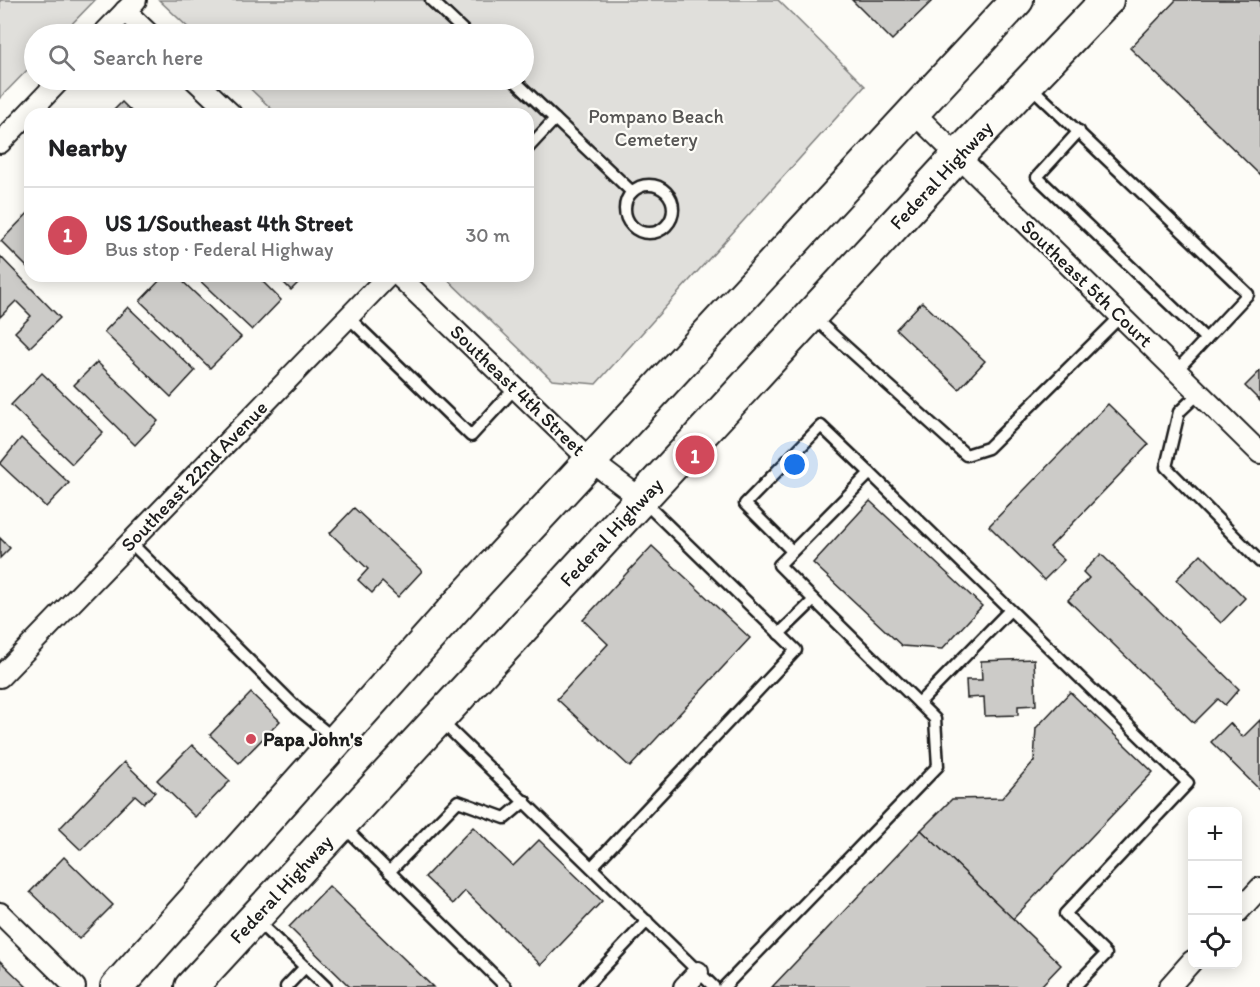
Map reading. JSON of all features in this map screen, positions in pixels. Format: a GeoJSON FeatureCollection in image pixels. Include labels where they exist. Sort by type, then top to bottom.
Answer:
{"type":"FeatureCollection","features":[{"type":"Feature","properties":{"kind":"main road"},"geometry":{"type":"LineString","coordinates":[[117,987],[336,740],[1017,0]]}},
{"type":"Feature","properties":{"kind":"main road","name":"Federal Highway"},"geometry":{"type":"LineString","coordinates":[[191,987],[957,157],[1107,0]]}},
{"type":"Feature","properties":{"kind":"street"},"geometry":{"type":"LineString","coordinates":[[113,24],[130,6],[142,24]]}},
{"type":"Feature","properties":{"kind":"street"},"geometry":{"type":"LineString","coordinates":[[33,108],[50,90]]}},
{"type":"Feature","properties":{"kind":"street"},"geometry":{"type":"LineString","coordinates":[[206,90],[225,108]]}},
{"type":"Feature","properties":{"kind":"street","name":"Southeast 5th Court"},"geometry":{"type":"LineString","coordinates":[[914,113],[1260,453]]}},
{"type":"Feature","properties":{"kind":"street"},"geometry":{"type":"LineString","coordinates":[[0,143],[24,118]]}},
{"type":"Feature","properties":{"kind":"street","name":"Southeast 22nd Avenue"},"geometry":{"type":"LineString","coordinates":[[0,677],[348,317],[393,282]]}},
{"type":"Feature","properties":{"kind":"street","name":"Southeast 4th Street"},"geometry":{"type":"LineString","coordinates":[[404,282],[591,461],[641,499]]}},
{"type":"Feature","properties":{"kind":"street"},"geometry":{"type":"LineString","coordinates":[[1242,908],[1260,888]]}},
{"type":"Feature","properties":{"kind":"street"},"geometry":{"type":"LineString","coordinates":[[1,917],[75,987]]}},
{"type":"Feature","properties":{"kind":"street"},"geometry":{"type":"LineString","coordinates":[[1169,987],[1188,966]]}},
{"type":"Feature","properties":{"kind":"street"},"geometry":{"type":"LineString","coordinates":[[684,987],[698,972]]}},
{"type":"Feature","properties":{"kind":"lane"},"geometry":{"type":"LineString","coordinates":[[431,0],[456,24]]}},
{"type":"Feature","properties":{"kind":"lane"},"geometry":{"type":"LineString","coordinates":[[1027,83],[1248,294],[1176,370]]}},
{"type":"Feature","properties":{"kind":"lane"},"geometry":{"type":"LineString","coordinates":[[525,90],[632,192]]}},
{"type":"Feature","properties":{"kind":"lane"},"geometry":{"type":"LineString","coordinates":[[534,142],[555,119]]}},
{"type":"Feature","properties":{"kind":"lane"},"geometry":{"type":"LineString","coordinates":[[1079,131],[1037,177],[1206,339]]}},
{"type":"Feature","properties":{"kind":"lane"},"geometry":{"type":"LineString","coordinates":[[646,185],[654,186],[667,193],[673,207],[670,222],[664,227],[649,232],[635,227],[626,214],[626,206],[632,192],[646,185]]}},
{"type":"Feature","properties":{"kind":"lane"},"geometry":{"type":"LineString","coordinates":[[811,315],[966,455],[988,448],[1121,316]]}},
{"type":"Feature","properties":{"kind":"lane"},"geometry":{"type":"LineString","coordinates":[[348,317],[471,436],[515,388]]}},
{"type":"Feature","properties":{"kind":"lane"},"geometry":{"type":"LineString","coordinates":[[1199,393],[1179,412],[1166,467],[1260,562]]}},
{"type":"Feature","properties":{"kind":"lane"},"geometry":{"type":"LineString","coordinates":[[792,551],[745,504],[821,426],[1188,783],[1065,915],[1106,954],[1074,987]]}},
{"type":"Feature","properties":{"kind":"lane"},"geometry":{"type":"LineString","coordinates":[[724,987],[938,766],[935,719],[779,565],[870,473]]}},
{"type":"Feature","properties":{"kind":"lane"},"geometry":{"type":"LineString","coordinates":[[592,867],[796,650],[641,499]]}},
{"type":"Feature","properties":{"kind":"lane"},"geometry":{"type":"LineString","coordinates":[[130,542],[298,709],[336,740]]}},
{"type":"Feature","properties":{"kind":"lane"},"geometry":{"type":"LineString","coordinates":[[779,634],[814,600]]}},
{"type":"Feature","properties":{"kind":"lane"},"geometry":{"type":"LineString","coordinates":[[919,703],[1010,610]]}},
{"type":"Feature","properties":{"kind":"lane"},"geometry":{"type":"LineString","coordinates":[[438,717],[714,987]]}},
{"type":"Feature","properties":{"kind":"lane"},"geometry":{"type":"LineString","coordinates":[[389,872],[458,801],[505,818],[525,801]]}},
{"type":"Feature","properties":{"kind":"lane"},"geometry":{"type":"LineString","coordinates":[[341,824],[506,987]]}},
{"type":"Feature","properties":{"kind":"lane"},"geometry":{"type":"LineString","coordinates":[[255,918],[326,987]]}},
{"type":"Feature","properties":{"kind":"lane"},"geometry":{"type":"LineString","coordinates":[[585,987],[647,921]]}},
{"type":"Feature","properties":{"kind":"lane"},"geometry":{"type":"LineString","coordinates":[[286,987],[305,967]]}},
{"type":"Feature","properties":{"kind":"green space"},"geometry":{"type":"Polygon","coordinates":[[[0,0],[95,0],[72,24],[24,24],[24,73],[0,98],[0,0]]]}},
{"type":"Feature","properties":{"kind":"green space","name":"Pompano Beach Cemetery"},"geometry":{"type":"Polygon","coordinates":[[[159,0],[778,0],[865,86],[596,384],[552,380],[450,282],[534,282],[534,108],[271,108],[252,90],[534,90],[534,24],[184,24],[159,0]]]}},
{"type":"Feature","properties":{"kind":"building"},"geometry":{"type":"Polygon","coordinates":[[[852,0],[933,0],[892,40],[852,0]]]}},
{"type":"Feature","properties":{"kind":"building"},"geometry":{"type":"Polygon","coordinates":[[[1176,0],[1260,0],[1260,175],[1130,48],[1176,0]]]}},
{"type":"Feature","properties":{"kind":"building"},"geometry":{"type":"Polygon","coordinates":[[[122,102],[128,108],[116,108],[122,102]]]}},
{"type":"Feature","properties":{"kind":"building"},"geometry":{"type":"Polygon","coordinates":[[[24,217],[24,264],[1,241],[24,217]]]}},
{"type":"Feature","properties":{"kind":"building"},"geometry":{"type":"Polygon","coordinates":[[[0,256],[60,318],[30,347],[15,332],[31,316],[16,301],[0,317],[0,256]]]}},
{"type":"Feature","properties":{"kind":"building"},"geometry":{"type":"Polygon","coordinates":[[[158,282],[183,282],[241,337],[210,368],[140,301],[158,282]]]}},
{"type":"Feature","properties":{"kind":"building"},"geometry":{"type":"Polygon","coordinates":[[[201,282],[263,282],[281,300],[252,330],[201,282]]]}},
{"type":"Feature","properties":{"kind":"building"},"geometry":{"type":"Polygon","coordinates":[[[283,282],[299,282],[291,290],[283,282]]]}},
{"type":"Feature","properties":{"kind":"building"},"geometry":{"type":"Polygon","coordinates":[[[922,302],[985,361],[959,389],[896,329],[922,302]]]}},
{"type":"Feature","properties":{"kind":"building"},"geometry":{"type":"Polygon","coordinates":[[[128,307],[195,371],[171,397],[104,332],[128,307]]]}},
{"type":"Feature","properties":{"kind":"building"},"geometry":{"type":"Polygon","coordinates":[[[97,362],[158,421],[135,445],[74,385],[97,362]]]}},
{"type":"Feature","properties":{"kind":"building"},"geometry":{"type":"Polygon","coordinates":[[[1260,371],[1260,401],[1245,386],[1260,371]]]}},
{"type":"Feature","properties":{"kind":"building"},"geometry":{"type":"Polygon","coordinates":[[[42,373],[103,432],[72,464],[11,405],[42,373]]]}},
{"type":"Feature","properties":{"kind":"building"},"geometry":{"type":"Polygon","coordinates":[[[1108,404],[1149,444],[1050,547],[1064,560],[1044,580],[989,526],[1108,404]]]}},
{"type":"Feature","properties":{"kind":"building"},"geometry":{"type":"Polygon","coordinates":[[[21,438],[69,483],[46,507],[0,464],[21,438]]]}},
{"type":"Feature","properties":{"kind":"building"},"geometry":{"type":"Polygon","coordinates":[[[870,501],[982,606],[942,649],[902,646],[813,563],[870,501]]]}},
{"type":"Feature","properties":{"kind":"building"},"geometry":{"type":"Polygon","coordinates":[[[354,508],[422,571],[398,597],[382,582],[372,593],[358,580],[368,569],[330,533],[354,508]]]}},
{"type":"Feature","properties":{"kind":"building"},"geometry":{"type":"Polygon","coordinates":[[[0,538],[10,548],[0,558],[0,538]]]}},
{"type":"Feature","properties":{"kind":"building"},"geometry":{"type":"Polygon","coordinates":[[[652,546],[750,638],[630,767],[557,699],[608,644],[583,620],[652,546]]]}},
{"type":"Feature","properties":{"kind":"building"},"geometry":{"type":"Polygon","coordinates":[[[1101,554],[1239,689],[1225,705],[1218,699],[1194,723],[1068,600],[1089,578],[1083,572],[1101,554]]]}},
{"type":"Feature","properties":{"kind":"building"},"geometry":{"type":"Polygon","coordinates":[[[1201,554],[1245,598],[1221,623],[1176,580],[1201,554]]]}},
{"type":"Feature","properties":{"kind":"building"},"geometry":{"type":"Polygon","coordinates":[[[1034,659],[1036,705],[1018,706],[1018,715],[985,716],[984,697],[967,698],[966,680],[982,680],[981,661],[1034,659]]]}},
{"type":"Feature","properties":{"kind":"building"},"geometry":{"type":"Polygon","coordinates":[[[1070,692],[1153,772],[1013,919],[921,830],[952,799],[1002,798],[1034,761],[1036,728],[1070,692]]]}},
{"type":"Feature","properties":{"kind":"building"},"geometry":{"type":"Polygon","coordinates":[[[251,693],[280,721],[239,763],[210,735],[251,693]]]}},
{"type":"Feature","properties":{"kind":"building"},"geometry":{"type":"Polygon","coordinates":[[[1260,720],[1260,790],[1211,742],[1230,723],[1243,737],[1260,720]]]}},
{"type":"Feature","properties":{"kind":"building"},"geometry":{"type":"Polygon","coordinates":[[[192,745],[230,781],[195,817],[157,780],[192,745]]]}},
{"type":"Feature","properties":{"kind":"building"},"geometry":{"type":"Polygon","coordinates":[[[124,762],[155,792],[144,803],[135,795],[81,850],[59,829],[124,762]]]}},
{"type":"Feature","properties":{"kind":"building"},"geometry":{"type":"Polygon","coordinates":[[[473,827],[513,866],[539,840],[602,901],[541,965],[465,891],[453,904],[425,877],[473,827]]]}},
{"type":"Feature","properties":{"kind":"building"},"geometry":{"type":"Polygon","coordinates":[[[921,830],[1061,965],[1040,987],[772,987],[921,830]]]}},
{"type":"Feature","properties":{"kind":"building"},"geometry":{"type":"Polygon","coordinates":[[[64,857],[113,905],[79,939],[30,892],[64,857]]]}},
{"type":"Feature","properties":{"kind":"building"},"geometry":{"type":"Polygon","coordinates":[[[329,886],[433,987],[350,987],[289,927],[329,886]]]}},
{"type":"Feature","properties":{"kind":"building"},"geometry":{"type":"Polygon","coordinates":[[[0,961],[27,987],[0,987],[0,961]]]}},
{"type":"Feature","properties":{"kind":"place","name":"US 1/Southeast 4th Street"},"geometry":{"type":"Point","coordinates":[695,455]}},
{"type":"Feature","properties":{"kind":"place","name":"Papa John's"},"geometry":{"type":"Point","coordinates":[251,739]}}]}
